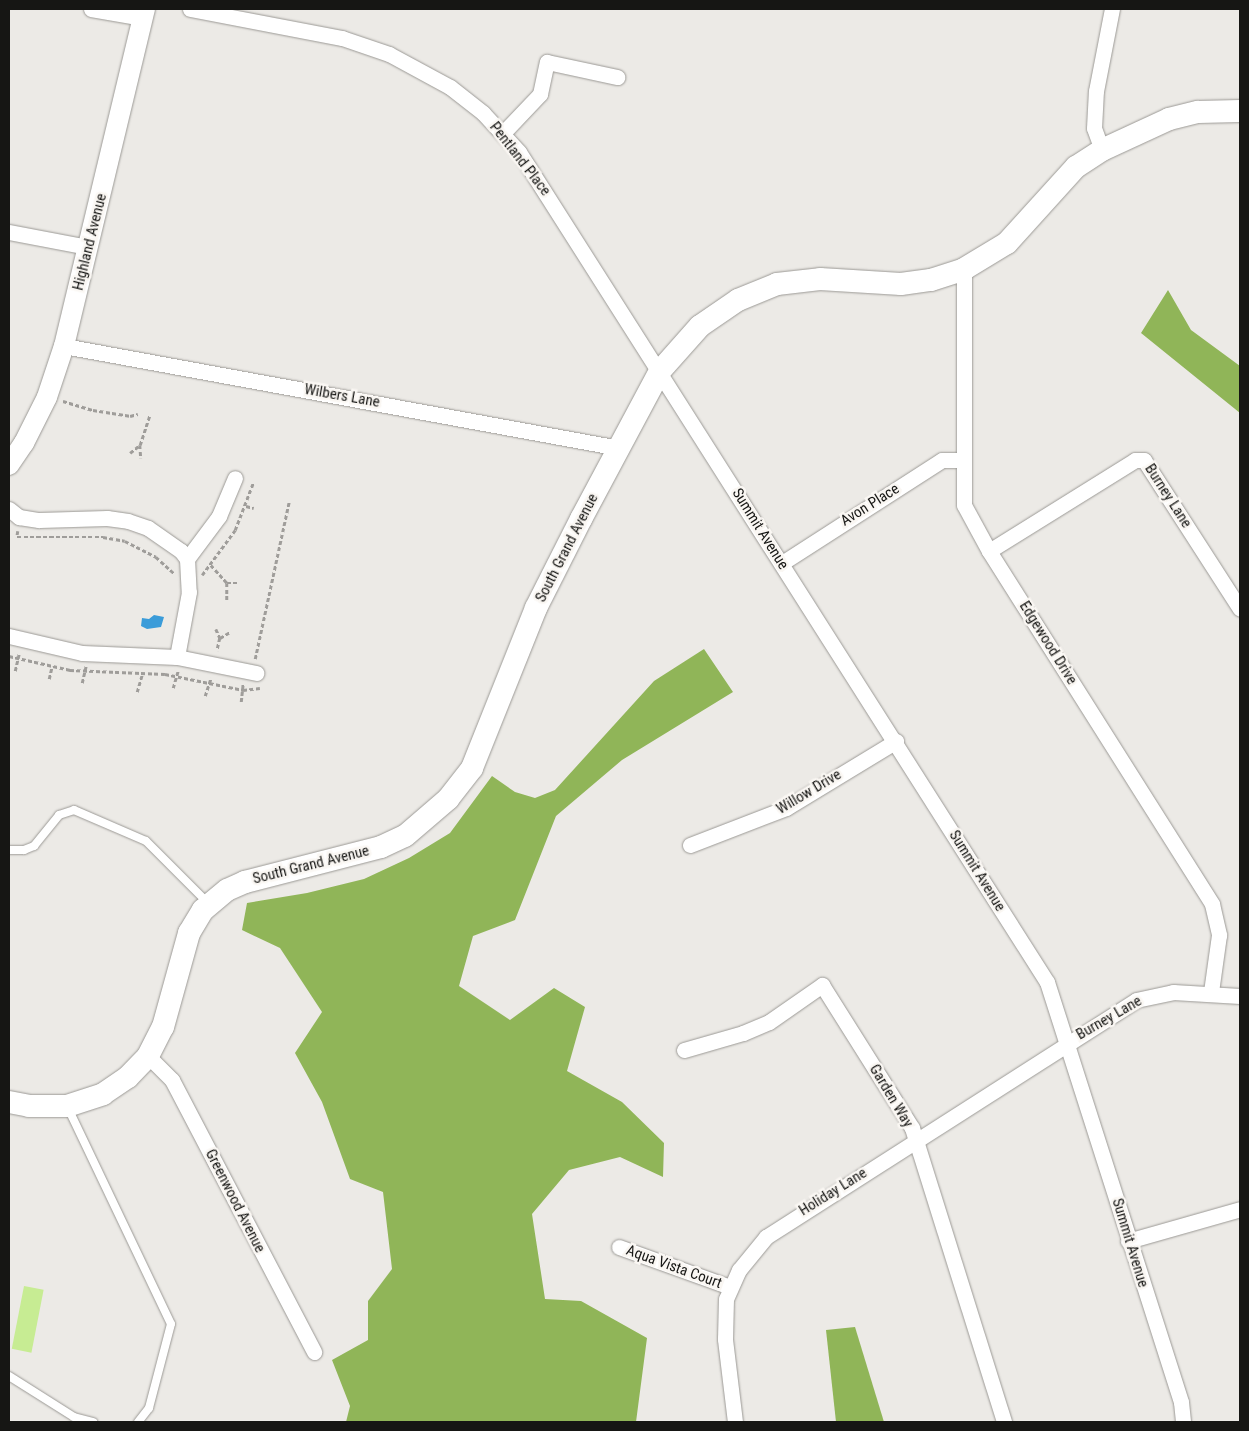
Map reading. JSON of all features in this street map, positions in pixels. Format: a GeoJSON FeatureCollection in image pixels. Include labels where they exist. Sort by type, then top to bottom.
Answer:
{"type":"FeatureCollection","features":[{"type":"Feature","properties":{"kind":"main road","name":"South Grand Avenue"},"geometry":{"type":"LineString","coordinates":[[9,1102],[29,1106],[67,1106],[115,1087],[148,1056],[163,1027],[185,942],[210,904],[245,882],[381,847],[405,836],[448,799],[472,768],[536,608],[619,448],[660,372],[700,326],[738,300],[759,290],[784,283],[820,279],[918,283],[964,269],[1006,243],[1076,167],[1102,150],[1169,119],[1198,112],[1240,111]]}},
{"type":"Feature","properties":{"kind":"street"},"geometry":{"type":"LineString","coordinates":[[91,9],[144,14]]}},
{"type":"Feature","properties":{"kind":"street","name":"Pentland Place"},"geometry":{"type":"LineString","coordinates":[[190,9],[342,38],[390,54],[450,87],[503,133],[555,205],[660,372]]}},
{"type":"Feature","properties":{"kind":"street"},"geometry":{"type":"LineString","coordinates":[[1102,150],[1094,128],[1096,91],[1112,9]]}},
{"type":"Feature","properties":{"kind":"street","name":"Highland Avenue"},"geometry":{"type":"LineString","coordinates":[[9,465],[24,443],[47,397],[64,346],[144,14]]}},
{"type":"Feature","properties":{"kind":"street"},"geometry":{"type":"LineString","coordinates":[[503,133],[540,94],[547,62],[617,77]]}},
{"type":"Feature","properties":{"kind":"street"},"geometry":{"type":"LineString","coordinates":[[9,232],[88,248]]}},
{"type":"Feature","properties":{"kind":"street","name":"Edgewood Drive"},"geometry":{"type":"LineString","coordinates":[[964,269],[964,505],[989,551],[1212,904],[1219,935],[1211,992]]}},
{"type":"Feature","properties":{"kind":"street","name":"Wilbers Lane"},"geometry":{"type":"LineString","coordinates":[[64,346],[619,448]]}},
{"type":"Feature","properties":{"kind":"street","name":"Summit Avenue"},"geometry":{"type":"LineString","coordinates":[[660,372],[896,741],[1047,982],[1068,1042],[1128,1241],[1181,1402],[1183,1422]]}},
{"type":"Feature","properties":{"kind":"street","name":"Avon Place"},"geometry":{"type":"LineString","coordinates":[[782,563],[942,460],[963,460]]}},
{"type":"Feature","properties":{"kind":"street","name":"Burney Lane"},"geometry":{"type":"LineString","coordinates":[[989,551],[1135,460],[1144,460],[1240,609]]}},
{"type":"Feature","properties":{"kind":"street"},"geometry":{"type":"LineString","coordinates":[[180,658],[189,604],[183,580],[187,559],[219,516],[235,478]]}},
{"type":"Feature","properties":{"kind":"street"},"geometry":{"type":"LineString","coordinates":[[9,510],[19,517],[39,520],[107,518],[128,521],[162,538],[187,559]]}},
{"type":"Feature","properties":{"kind":"street"},"geometry":{"type":"LineString","coordinates":[[16,638],[82,653],[180,658],[250,671]]}},
{"type":"Feature","properties":{"kind":"street","name":"Willow Drive"},"geometry":{"type":"LineString","coordinates":[[690,845],[786,808],[896,741]]}},
{"type":"Feature","properties":{"kind":"street","name":"Garden Way"},"geometry":{"type":"LineString","coordinates":[[684,1050],[743,1034],[769,1022],[822,985],[912,1128],[1004,1422]]}},
{"type":"Feature","properties":{"kind":"street","name":"Burney Lane"},"geometry":{"type":"LineString","coordinates":[[1068,1042],[1136,1000],[1173,992],[1211,992],[1240,996]]}},
{"type":"Feature","properties":{"kind":"street","name":"Holiday Lane"},"geometry":{"type":"LineString","coordinates":[[736,1422],[724,1339],[726,1300],[730,1287],[747,1258],[766,1237],[1068,1042]]}},
{"type":"Feature","properties":{"kind":"street","name":"Greenwood Avenue"},"geometry":{"type":"LineString","coordinates":[[148,1056],[172,1080],[314,1352]]}},
{"type":"Feature","properties":{"kind":"street"},"geometry":{"type":"LineString","coordinates":[[1128,1241],[1240,1209]]}},
{"type":"Feature","properties":{"kind":"street","name":"Aqua Vista Court"},"geometry":{"type":"LineString","coordinates":[[619,1247],[730,1287]]}},
{"type":"Feature","properties":{"kind":"lane"},"geometry":{"type":"LineString","coordinates":[[9,850],[34,846],[59,815],[74,810],[146,841],[210,904]]}},
{"type":"Feature","properties":{"kind":"lane"},"geometry":{"type":"LineString","coordinates":[[67,1106],[171,1324],[149,1408],[138,1422]]}},
{"type":"Feature","properties":{"kind":"lane"},"geometry":{"type":"LineString","coordinates":[[9,1376],[74,1417],[93,1422]]}},
{"type":"Feature","properties":{"kind":"path"},"geometry":{"type":"LineString","coordinates":[[61,401],[93,410],[130,416],[138,414]]}},
{"type":"Feature","properties":{"kind":"path"},"geometry":{"type":"LineString","coordinates":[[141,458],[140,445],[150,415]]}},
{"type":"Feature","properties":{"kind":"path"},"geometry":{"type":"LineString","coordinates":[[130,453],[140,445]]}},
{"type":"Feature","properties":{"kind":"path"},"geometry":{"type":"LineString","coordinates":[[19,526],[17,537],[103,537],[125,541],[156,557],[183,580],[199,578],[211,565],[235,530],[246,506],[253,483]]}},
{"type":"Feature","properties":{"kind":"path"},"geometry":{"type":"LineString","coordinates":[[241,702],[243,690],[254,663],[289,502]]}},
{"type":"Feature","properties":{"kind":"path"},"geometry":{"type":"LineString","coordinates":[[246,506],[254,508]]}},
{"type":"Feature","properties":{"kind":"path"},"geometry":{"type":"LineString","coordinates":[[211,565],[227,583],[227,600]]}},
{"type":"Feature","properties":{"kind":"path"},"geometry":{"type":"LineString","coordinates":[[227,583],[240,583]]}},
{"type":"Feature","properties":{"kind":"path"},"geometry":{"type":"LineString","coordinates":[[220,638],[230,632]]}},
{"type":"Feature","properties":{"kind":"path"},"geometry":{"type":"LineString","coordinates":[[14,671],[18,658],[16,638]]}},
{"type":"Feature","properties":{"kind":"path"},"geometry":{"type":"LineString","coordinates":[[49,679],[56,647]]}},
{"type":"Feature","properties":{"kind":"path"},"geometry":{"type":"LineString","coordinates":[[9,656],[52,666],[105,674],[142,674],[176,677],[243,690],[260,688]]}},
{"type":"Feature","properties":{"kind":"path"},"geometry":{"type":"LineString","coordinates":[[137,692],[142,674],[141,656]]}},
{"type":"Feature","properties":{"kind":"path"},"geometry":{"type":"LineString","coordinates":[[173,688],[180,658]]}},
{"type":"Feature","properties":{"kind":"green space"},"geometry":{"type":"Polygon","coordinates":[[[1168,290],[1191,330],[1240,366],[1240,413],[1141,333],[1168,290]]]}},
{"type":"Feature","properties":{"kind":"green space"},"geometry":{"type":"Polygon","coordinates":[[[704,649],[733,692],[622,760],[556,816],[515,920],[473,936],[459,986],[510,1020],[554,988],[585,1007],[567,1071],[622,1102],[664,1143],[663,1177],[620,1157],[569,1170],[532,1214],[545,1299],[581,1301],[647,1338],[636,1422],[346,1422],[350,1406],[332,1360],[368,1340],[368,1301],[392,1269],[383,1192],[350,1179],[322,1102],[295,1053],[322,1012],[280,948],[242,930],[247,903],[307,893],[364,879],[409,858],[450,833],[492,776],[515,792],[535,798],[555,790],[654,681],[704,649]]]}},
{"type":"Feature","properties":{"kind":"green space"},"geometry":{"type":"Polygon","coordinates":[[[24,1286],[44,1290],[31,1353],[12,1349],[24,1286]]]}},
{"type":"Feature","properties":{"kind":"green space"},"geometry":{"type":"Polygon","coordinates":[[[855,1327],[884,1422],[836,1422],[826,1330],[855,1327]]]}},
{"type":"Feature","properties":{"kind":"water"},"geometry":{"type":"Polygon","coordinates":[[[154,615],[164,617],[161,627],[147,629],[141,626],[142,618],[149,619],[154,615]]]}}]}
